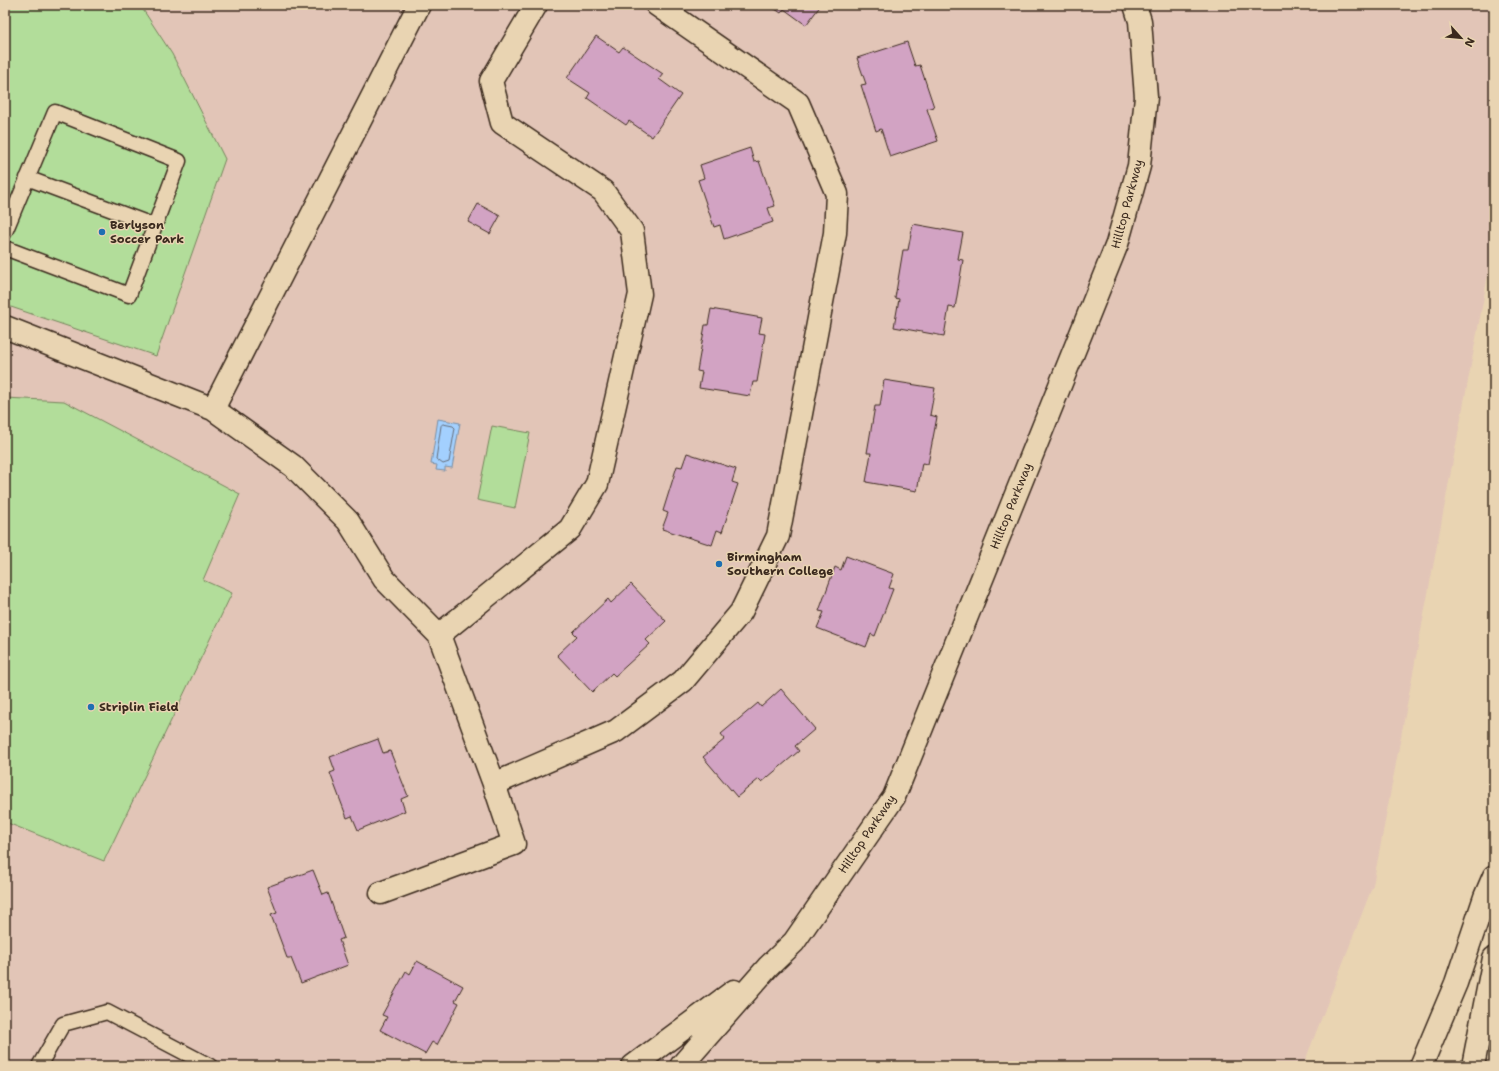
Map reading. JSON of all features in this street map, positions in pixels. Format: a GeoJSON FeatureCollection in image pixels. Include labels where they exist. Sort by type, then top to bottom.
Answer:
{"type":"FeatureCollection","features":[{"type":"Feature","properties":{"kind":"main road"},"geometry":{"type":"LineString","coordinates":[[213,408],[419,5]]}},
{"type":"Feature","properties":{"kind":"main road"},"geometry":{"type":"LineString","coordinates":[[439,635],[570,529],[594,491],[597,484],[640,294],[632,231],[603,191],[502,122],[491,81],[536,5]]}},
{"type":"Feature","properties":{"kind":"main road"},"geometry":{"type":"LineString","coordinates":[[494,784],[616,731],[683,681],[742,612],[778,536],[835,233],[837,194],[798,103],[657,5]]}},
{"type":"Feature","properties":{"kind":"main road","name":"Hilltop Parkway"},"geometry":{"type":"LineString","coordinates":[[681,1066],[768,967],[794,942],[894,797],[1117,244],[1139,166],[1146,97],[1140,21],[1135,5]]}},
{"type":"Feature","properties":{"kind":"main road"},"geometry":{"type":"LineString","coordinates":[[5,327],[213,408],[293,466],[348,521],[384,579],[439,635],[494,784],[514,844],[381,893]]}},
{"type":"Feature","properties":{"kind":"main road"},"geometry":{"type":"LineString","coordinates":[[1421,1066],[1456,983],[1485,897],[1494,876]]}},
{"type":"Feature","properties":{"kind":"main road"},"geometry":{"type":"LineString","coordinates":[[1473,1066],[1494,958]]}},
{"type":"Feature","properties":{"kind":"main road","name":"Hilltop Parkway"},"geometry":{"type":"LineString","coordinates":[[633,1066],[768,967]]}},
{"type":"Feature","properties":{"kind":"lane"},"geometry":{"type":"LineString","coordinates":[[5,232],[55,112],[179,161],[129,295],[5,248]]}},
{"type":"Feature","properties":{"kind":"lane"},"geometry":{"type":"LineString","coordinates":[[27,178],[155,226]]}},
{"type":"Feature","properties":{"kind":"lane"},"geometry":{"type":"LineString","coordinates":[[39,1066],[63,1024],[106,1012],[210,1066]]}},
{"type":"Feature","properties":{"kind":"shaded area","name":"Birmingham Southern College"},"geometry":{"type":"Polygon","coordinates":[[[5,5],[1494,5],[1494,243],[1373,885],[1303,1066],[5,1066],[5,5]]]}},
{"type":"Feature","properties":{"kind":"green space","name":"Berlyson Soccer Park"},"geometry":{"type":"Polygon","coordinates":[[[5,5],[140,5],[172,54],[225,159],[156,356],[5,305],[5,5]]]}},
{"type":"Feature","properties":{"kind":"green space","name":"Striplin Field"},"geometry":{"type":"Polygon","coordinates":[[[5,398],[64,401],[240,494],[203,580],[232,593],[104,861],[5,822],[5,398]]]}},
{"type":"Feature","properties":{"kind":"green space"},"geometry":{"type":"Polygon","coordinates":[[[492,426],[530,433],[515,508],[477,500],[492,426]]]}},
{"type":"Feature","properties":{"kind":"water"},"geometry":{"type":"Polygon","coordinates":[[[438,419],[460,423],[452,468],[445,467],[445,471],[436,470],[437,465],[431,464],[438,419]]]}},
{"type":"Feature","properties":{"kind":"building"},"geometry":{"type":"Polygon","coordinates":[[[769,5],[821,5],[806,25],[784,9],[781,13],[769,5]]]}},
{"type":"Feature","properties":{"kind":"building"},"geometry":{"type":"Polygon","coordinates":[[[596,36],[619,52],[623,47],[663,74],[659,79],[681,95],[652,137],[629,121],[626,125],[587,98],[590,93],[567,78],[596,36]]]}},
{"type":"Feature","properties":{"kind":"building"},"geometry":{"type":"Polygon","coordinates":[[[907,42],[915,66],[920,65],[934,107],[927,109],[938,141],[890,157],[881,129],[876,131],[861,85],[866,84],[857,58],[907,42]]]}},
{"type":"Feature","properties":{"kind":"building"},"geometry":{"type":"Polygon","coordinates":[[[750,148],[754,162],[759,161],[775,206],[768,208],[773,222],[724,239],[720,225],[714,227],[698,180],[704,178],[700,165],[750,148]]]}},
{"type":"Feature","properties":{"kind":"building"},"geometry":{"type":"Polygon","coordinates":[[[478,204],[500,216],[490,234],[468,222],[478,204]]]}},
{"type":"Feature","properties":{"kind":"building"},"geometry":{"type":"Polygon","coordinates":[[[913,224],[963,233],[958,259],[963,260],[955,308],[949,307],[944,336],[894,327],[899,299],[895,298],[903,250],[908,250],[913,224]]]}},
{"type":"Feature","properties":{"kind":"building"},"geometry":{"type":"Polygon","coordinates":[[[711,309],[762,318],[759,333],[765,334],[757,382],[753,382],[750,396],[699,388],[702,372],[697,371],[705,325],[708,325],[711,309]]]}},
{"type":"Feature","properties":{"kind":"building"},"geometry":{"type":"Polygon","coordinates":[[[884,380],[935,388],[930,415],[937,417],[928,464],[922,463],[917,491],[866,482],[871,453],[867,453],[875,406],[880,406],[884,380]]]}},
{"type":"Feature","properties":{"kind":"building"},"geometry":{"type":"Polygon","coordinates":[[[687,453],[736,469],[732,482],[738,484],[722,532],[717,530],[712,545],[662,529],[668,513],[663,511],[677,466],[682,467],[687,453]]]}},
{"type":"Feature","properties":{"kind":"building"},"geometry":{"type":"Polygon","coordinates":[[[846,556],[894,574],[889,588],[893,589],[875,636],[871,634],[866,647],[817,628],[824,612],[819,611],[835,567],[841,570],[846,556]]]}},
{"type":"Feature","properties":{"kind":"building"},"geometry":{"type":"Polygon","coordinates":[[[631,584],[666,621],[646,640],[650,644],[615,676],[612,673],[592,692],[557,655],[577,636],[573,632],[608,599],[611,603],[631,584]]]}},
{"type":"Feature","properties":{"kind":"building"},"geometry":{"type":"Polygon","coordinates":[[[781,689],[815,729],[795,746],[799,751],[762,782],[759,779],[737,797],[703,757],[725,739],[721,734],[758,703],[761,707],[781,689]]]}},
{"type":"Feature","properties":{"kind":"building"},"geometry":{"type":"Polygon","coordinates":[[[378,739],[383,753],[390,751],[408,796],[401,799],[405,811],[358,830],[352,816],[347,818],[330,773],[335,771],[330,757],[378,739]]]}},
{"type":"Feature","properties":{"kind":"building"},"geometry":{"type":"Polygon","coordinates":[[[313,870],[323,895],[328,893],[344,938],[339,940],[348,965],[301,983],[291,958],[287,958],[271,915],[277,913],[267,887],[313,870]]]}},
{"type":"Feature","properties":{"kind":"building"},"geometry":{"type":"Polygon","coordinates":[[[417,961],[463,986],[455,1001],[459,1003],[437,1045],[432,1042],[425,1054],[380,1030],[387,1017],[382,1015],[406,971],[410,974],[417,961]]]}},
{"type":"Feature","properties":{"kind":"place","name":"Berlyson Soccer Park"},"geometry":{"type":"Point","coordinates":[102,232]}},
{"type":"Feature","properties":{"kind":"place","name":"Birmingham Southern College"},"geometry":{"type":"Point","coordinates":[719,564]}},
{"type":"Feature","properties":{"kind":"place","name":"Striplin Field"},"geometry":{"type":"Point","coordinates":[91,707]}}]}
